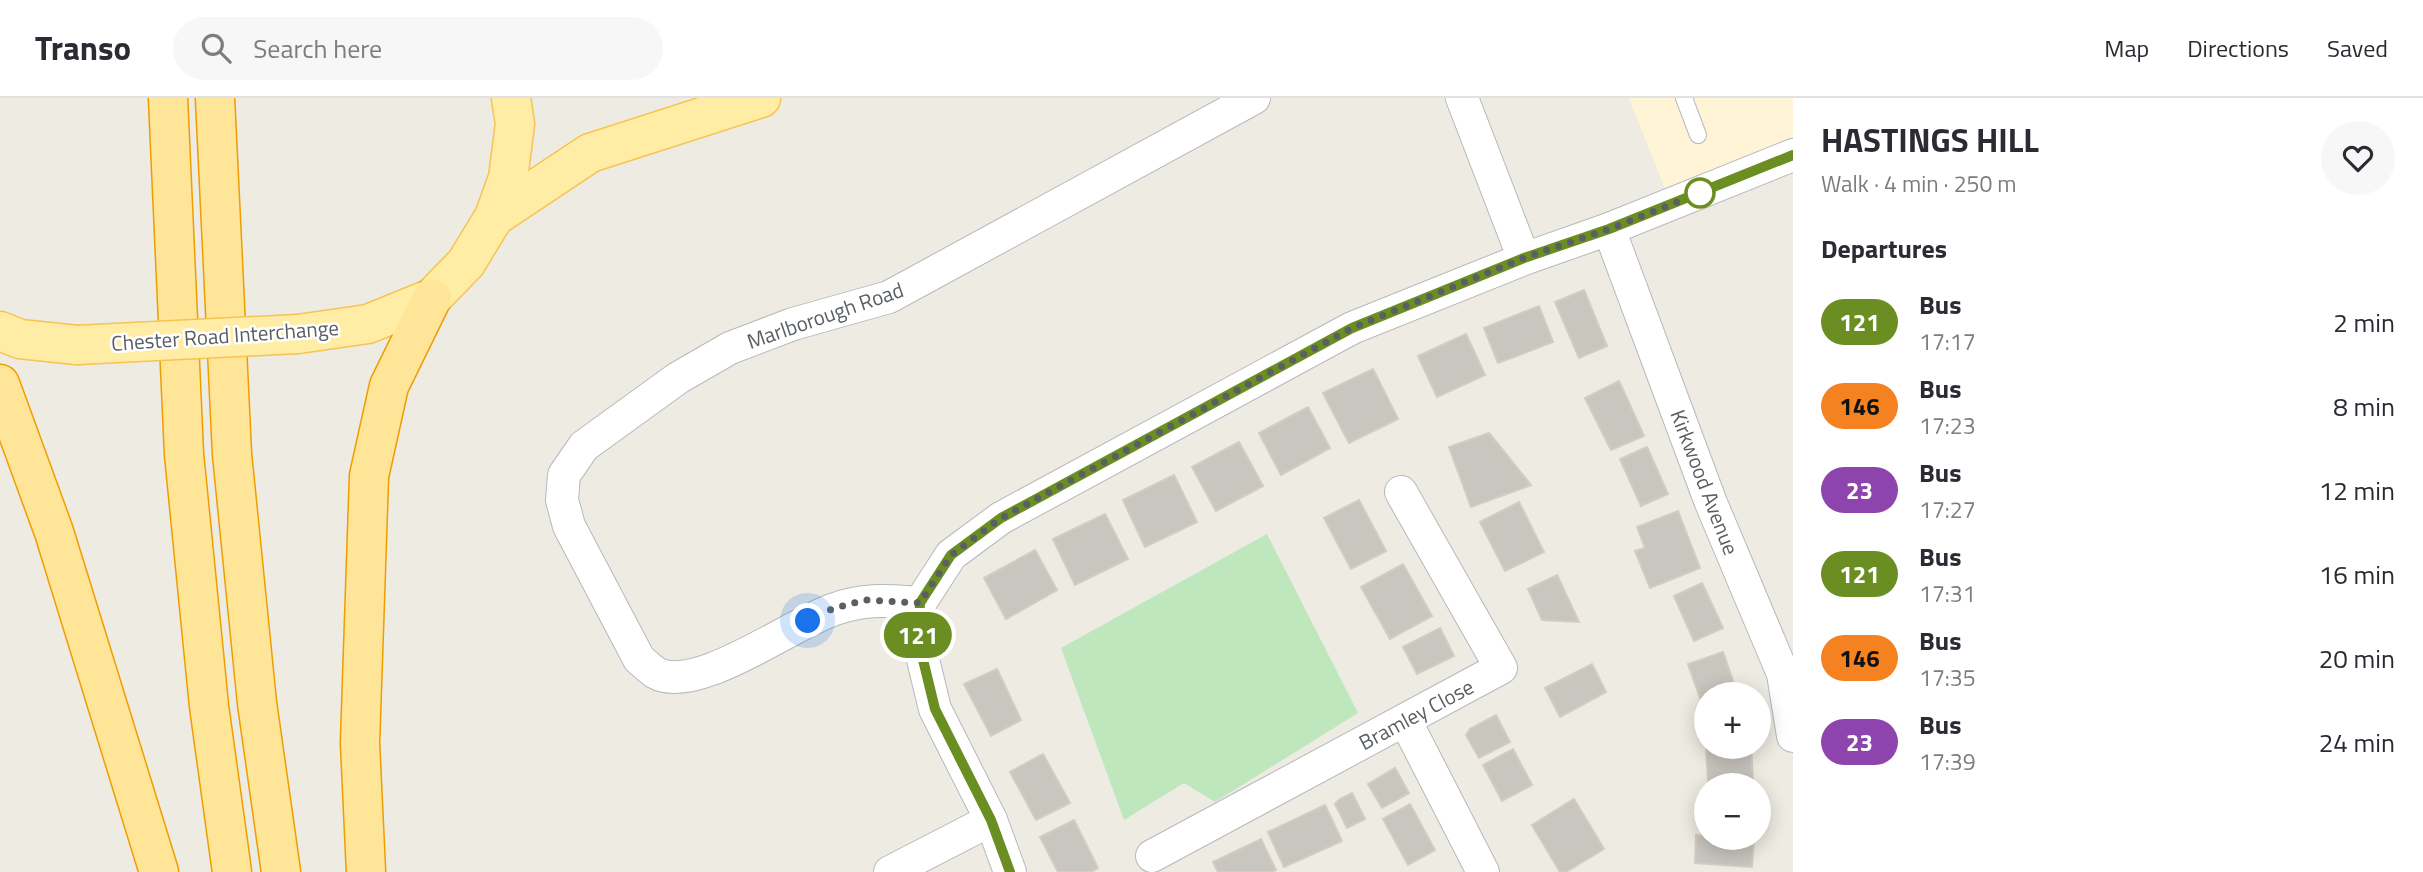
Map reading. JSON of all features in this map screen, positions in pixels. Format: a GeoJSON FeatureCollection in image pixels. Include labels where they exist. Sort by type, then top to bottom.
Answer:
{"type":"FeatureCollection","features":[{"type":"Feature","properties":{"kind":"highway"},"geometry":{"type":"LineString","coordinates":[[168,98],[184,454],[209,706],[232,872]]}},
{"type":"Feature","properties":{"kind":"highway"},"geometry":{"type":"LineString","coordinates":[[215,98],[232,454],[257,703],[281,872]]}},
{"type":"Feature","properties":{"kind":"highway"},"geometry":{"type":"LineString","coordinates":[[366,872],[360,743],[369,476],[389,386],[432,298]]}},
{"type":"Feature","properties":{"kind":"highway"},"geometry":{"type":"LineString","coordinates":[[0,384],[54,532],[159,872]]}},
{"type":"Feature","properties":{"kind":"main road","name":"Chester Road Interchange"},"geometry":{"type":"LineString","coordinates":[[0,331],[20,340],[77,345],[298,334],[368,324],[432,298],[466,262],[494,217],[510,164],[515,124],[510,98]]}},
{"type":"Feature","properties":{"kind":"main road"},"geometry":{"type":"LineString","coordinates":[[494,217],[590,153],[761,98]]}},
{"type":"Feature","properties":{"kind":"street","name":"Marlborough Road"},"geometry":{"type":"LineString","coordinates":[[920,603],[865,600],[832,609],[712,669],[688,677],[657,674],[639,659],[569,526],[562,500],[564,475],[584,446],[678,377],[730,348],[793,324],[889,296],[1254,98]]}},
{"type":"Feature","properties":{"kind":"street"},"geometry":{"type":"LineString","coordinates":[[1462,98],[1524,258]]}},
{"type":"Feature","properties":{"kind":"street"},"geometry":{"type":"LineString","coordinates":[[1010,872],[991,820],[935,709],[918,639],[920,603],[951,555],[1001,518],[1352,328],[1524,258],[1609,229],[1793,155]]}},
{"type":"Feature","properties":{"kind":"street","name":"Kirkwood Avenue"},"geometry":{"type":"LineString","coordinates":[[1609,229],[1711,503],[1783,674],[1793,736]]}},
{"type":"Feature","properties":{"kind":"street","name":"Bramley Close"},"geometry":{"type":"LineString","coordinates":[[1152,856],[1501,668],[1401,492]]}},
{"type":"Feature","properties":{"kind":"street"},"geometry":{"type":"LineString","coordinates":[[1405,720],[1483,872]]}},
{"type":"Feature","properties":{"kind":"street"},"geometry":{"type":"LineString","coordinates":[[890,872],[991,820]]}},
{"type":"Feature","properties":{"kind":"lane"},"geometry":{"type":"LineString","coordinates":[[1684,98],[1698,135]]}},
{"type":"Feature","properties":{"kind":"shaded area"},"geometry":{"type":"Polygon","coordinates":[[[1629,98],[1793,98],[1793,136],[1789,142],[1665,189],[1629,98]]]}},
{"type":"Feature","properties":{"kind":"green space"},"geometry":{"type":"Polygon","coordinates":[[[1267,534],[1358,713],[1215,802],[1184,783],[1124,820],[1061,648],[1267,534]]]}},
{"type":"Feature","properties":{"kind":"building"},"geometry":{"type":"Polygon","coordinates":[[[1584,290],[1607,346],[1579,358],[1555,302],[1584,290]]]}},
{"type":"Feature","properties":{"kind":"building"},"geometry":{"type":"Polygon","coordinates":[[[1539,306],[1553,342],[1498,363],[1484,328],[1539,306]]]}},
{"type":"Feature","properties":{"kind":"building"},"geometry":{"type":"Polygon","coordinates":[[[1466,334],[1485,375],[1437,397],[1418,356],[1466,334]]]}},
{"type":"Feature","properties":{"kind":"building"},"geometry":{"type":"Polygon","coordinates":[[[1373,369],[1398,419],[1349,443],[1323,393],[1373,369]]]}},
{"type":"Feature","properties":{"kind":"building"},"geometry":{"type":"Polygon","coordinates":[[[1619,381],[1644,436],[1611,450],[1585,398],[1619,381]]]}},
{"type":"Feature","properties":{"kind":"building"},"geometry":{"type":"Polygon","coordinates":[[[1308,407],[1330,448],[1281,475],[1259,433],[1308,407]]]}},
{"type":"Feature","properties":{"kind":"building"},"geometry":{"type":"Polygon","coordinates":[[[1489,433],[1531,485],[1471,507],[1449,447],[1489,433]]]}},
{"type":"Feature","properties":{"kind":"building"},"geometry":{"type":"Polygon","coordinates":[[[1239,442],[1263,486],[1216,511],[1192,467],[1239,442]]]}},
{"type":"Feature","properties":{"kind":"building"},"geometry":{"type":"Polygon","coordinates":[[[1647,447],[1668,494],[1641,506],[1620,459],[1647,447]]]}},
{"type":"Feature","properties":{"kind":"building"},"geometry":{"type":"Polygon","coordinates":[[[1174,475],[1197,522],[1145,547],[1123,500],[1174,475]]]}},
{"type":"Feature","properties":{"kind":"building"},"geometry":{"type":"Polygon","coordinates":[[[1359,500],[1386,551],[1351,569],[1324,518],[1359,500]]]}},
{"type":"Feature","properties":{"kind":"building"},"geometry":{"type":"Polygon","coordinates":[[[1519,502],[1544,552],[1505,571],[1480,522],[1519,502]]]}},
{"type":"Feature","properties":{"kind":"building"},"geometry":{"type":"Polygon","coordinates":[[[1678,511],[1700,568],[1650,588],[1635,551],[1645,548],[1637,527],[1678,511]]]}},
{"type":"Feature","properties":{"kind":"building"},"geometry":{"type":"Polygon","coordinates":[[[1105,514],[1128,559],[1075,585],[1053,539],[1105,514]]]}},
{"type":"Feature","properties":{"kind":"building"},"geometry":{"type":"Polygon","coordinates":[[[1035,550],[1057,590],[1006,619],[984,578],[1035,550]]]}},
{"type":"Feature","properties":{"kind":"building"},"geometry":{"type":"Polygon","coordinates":[[[1403,564],[1432,616],[1390,639],[1361,587],[1403,564]]]}},
{"type":"Feature","properties":{"kind":"building"},"geometry":{"type":"Polygon","coordinates":[[[1557,575],[1579,622],[1542,620],[1528,589],[1557,575]]]}},
{"type":"Feature","properties":{"kind":"building"},"geometry":{"type":"Polygon","coordinates":[[[1702,583],[1723,628],[1694,641],[1674,596],[1702,583]]]}},
{"type":"Feature","properties":{"kind":"building"},"geometry":{"type":"Polygon","coordinates":[[[1440,628],[1454,656],[1417,674],[1403,647],[1440,628]]]}},
{"type":"Feature","properties":{"kind":"building"},"geometry":{"type":"Polygon","coordinates":[[[1723,652],[1733,682],[1694,682],[1688,664],[1723,652]]]}},
{"type":"Feature","properties":{"kind":"building"},"geometry":{"type":"Polygon","coordinates":[[[1592,664],[1606,692],[1560,717],[1545,688],[1592,664]]]}},
{"type":"Feature","properties":{"kind":"building"},"geometry":{"type":"Polygon","coordinates":[[[997,669],[1021,720],[991,736],[964,684],[997,669]]]}},
{"type":"Feature","properties":{"kind":"building"},"geometry":{"type":"Polygon","coordinates":[[[1496,715],[1510,742],[1479,758],[1466,735],[1470,729],[1496,715]]]}},
{"type":"Feature","properties":{"kind":"building"},"geometry":{"type":"Polygon","coordinates":[[[1513,749],[1532,785],[1502,801],[1483,765],[1513,749]]]}},
{"type":"Feature","properties":{"kind":"building"},"geometry":{"type":"Polygon","coordinates":[[[1043,754],[1070,803],[1036,820],[1010,772],[1043,754]]]}},
{"type":"Feature","properties":{"kind":"building"},"geometry":{"type":"Polygon","coordinates":[[[1707,759],[1752,759],[1753,773],[1708,773],[1707,759]]]}},
{"type":"Feature","properties":{"kind":"building"},"geometry":{"type":"Polygon","coordinates":[[[1395,768],[1409,793],[1382,808],[1368,784],[1395,768]]]}},
{"type":"Feature","properties":{"kind":"building"},"geometry":{"type":"Polygon","coordinates":[[[1352,793],[1365,819],[1347,828],[1335,804],[1352,793]]]}},
{"type":"Feature","properties":{"kind":"building"},"geometry":{"type":"Polygon","coordinates":[[[1574,799],[1604,849],[1566,872],[1560,872],[1532,825],[1574,799]]]}},
{"type":"Feature","properties":{"kind":"building"},"geometry":{"type":"Polygon","coordinates":[[[1410,804],[1435,850],[1408,865],[1383,819],[1410,804]]]}},
{"type":"Feature","properties":{"kind":"building"},"geometry":{"type":"Polygon","coordinates":[[[1325,805],[1342,841],[1284,867],[1268,832],[1325,805]]]}},
{"type":"Feature","properties":{"kind":"building"},"geometry":{"type":"Polygon","coordinates":[[[1074,820],[1098,868],[1091,872],[1058,872],[1040,837],[1074,820]]]}},
{"type":"Feature","properties":{"kind":"building"},"geometry":{"type":"Polygon","coordinates":[[[1261,839],[1276,870],[1218,872],[1213,862],[1261,839]]]}},
{"type":"Feature","properties":{"kind":"building"},"geometry":{"type":"Polygon","coordinates":[[[1695,850],[1753,850],[1752,867],[1695,863],[1695,850]]]}},
{"type":"Feature","properties":{"kind":"bus line","name":"121"},"geometry":{"type":"LineString","coordinates":[[1010,872],[991,820],[935,709],[918,639],[920,603],[951,555],[1001,518],[1352,328],[1524,258],[1609,229],[1793,155]]}},
{"type":"Feature","properties":{"kind":"route"},"geometry":{"type":"LineString","coordinates":[[808,621],[832,609],[865,600],[920,603],[951,555],[1001,518],[1352,328],[1524,258],[1609,229],[1700,193]]}}]}
